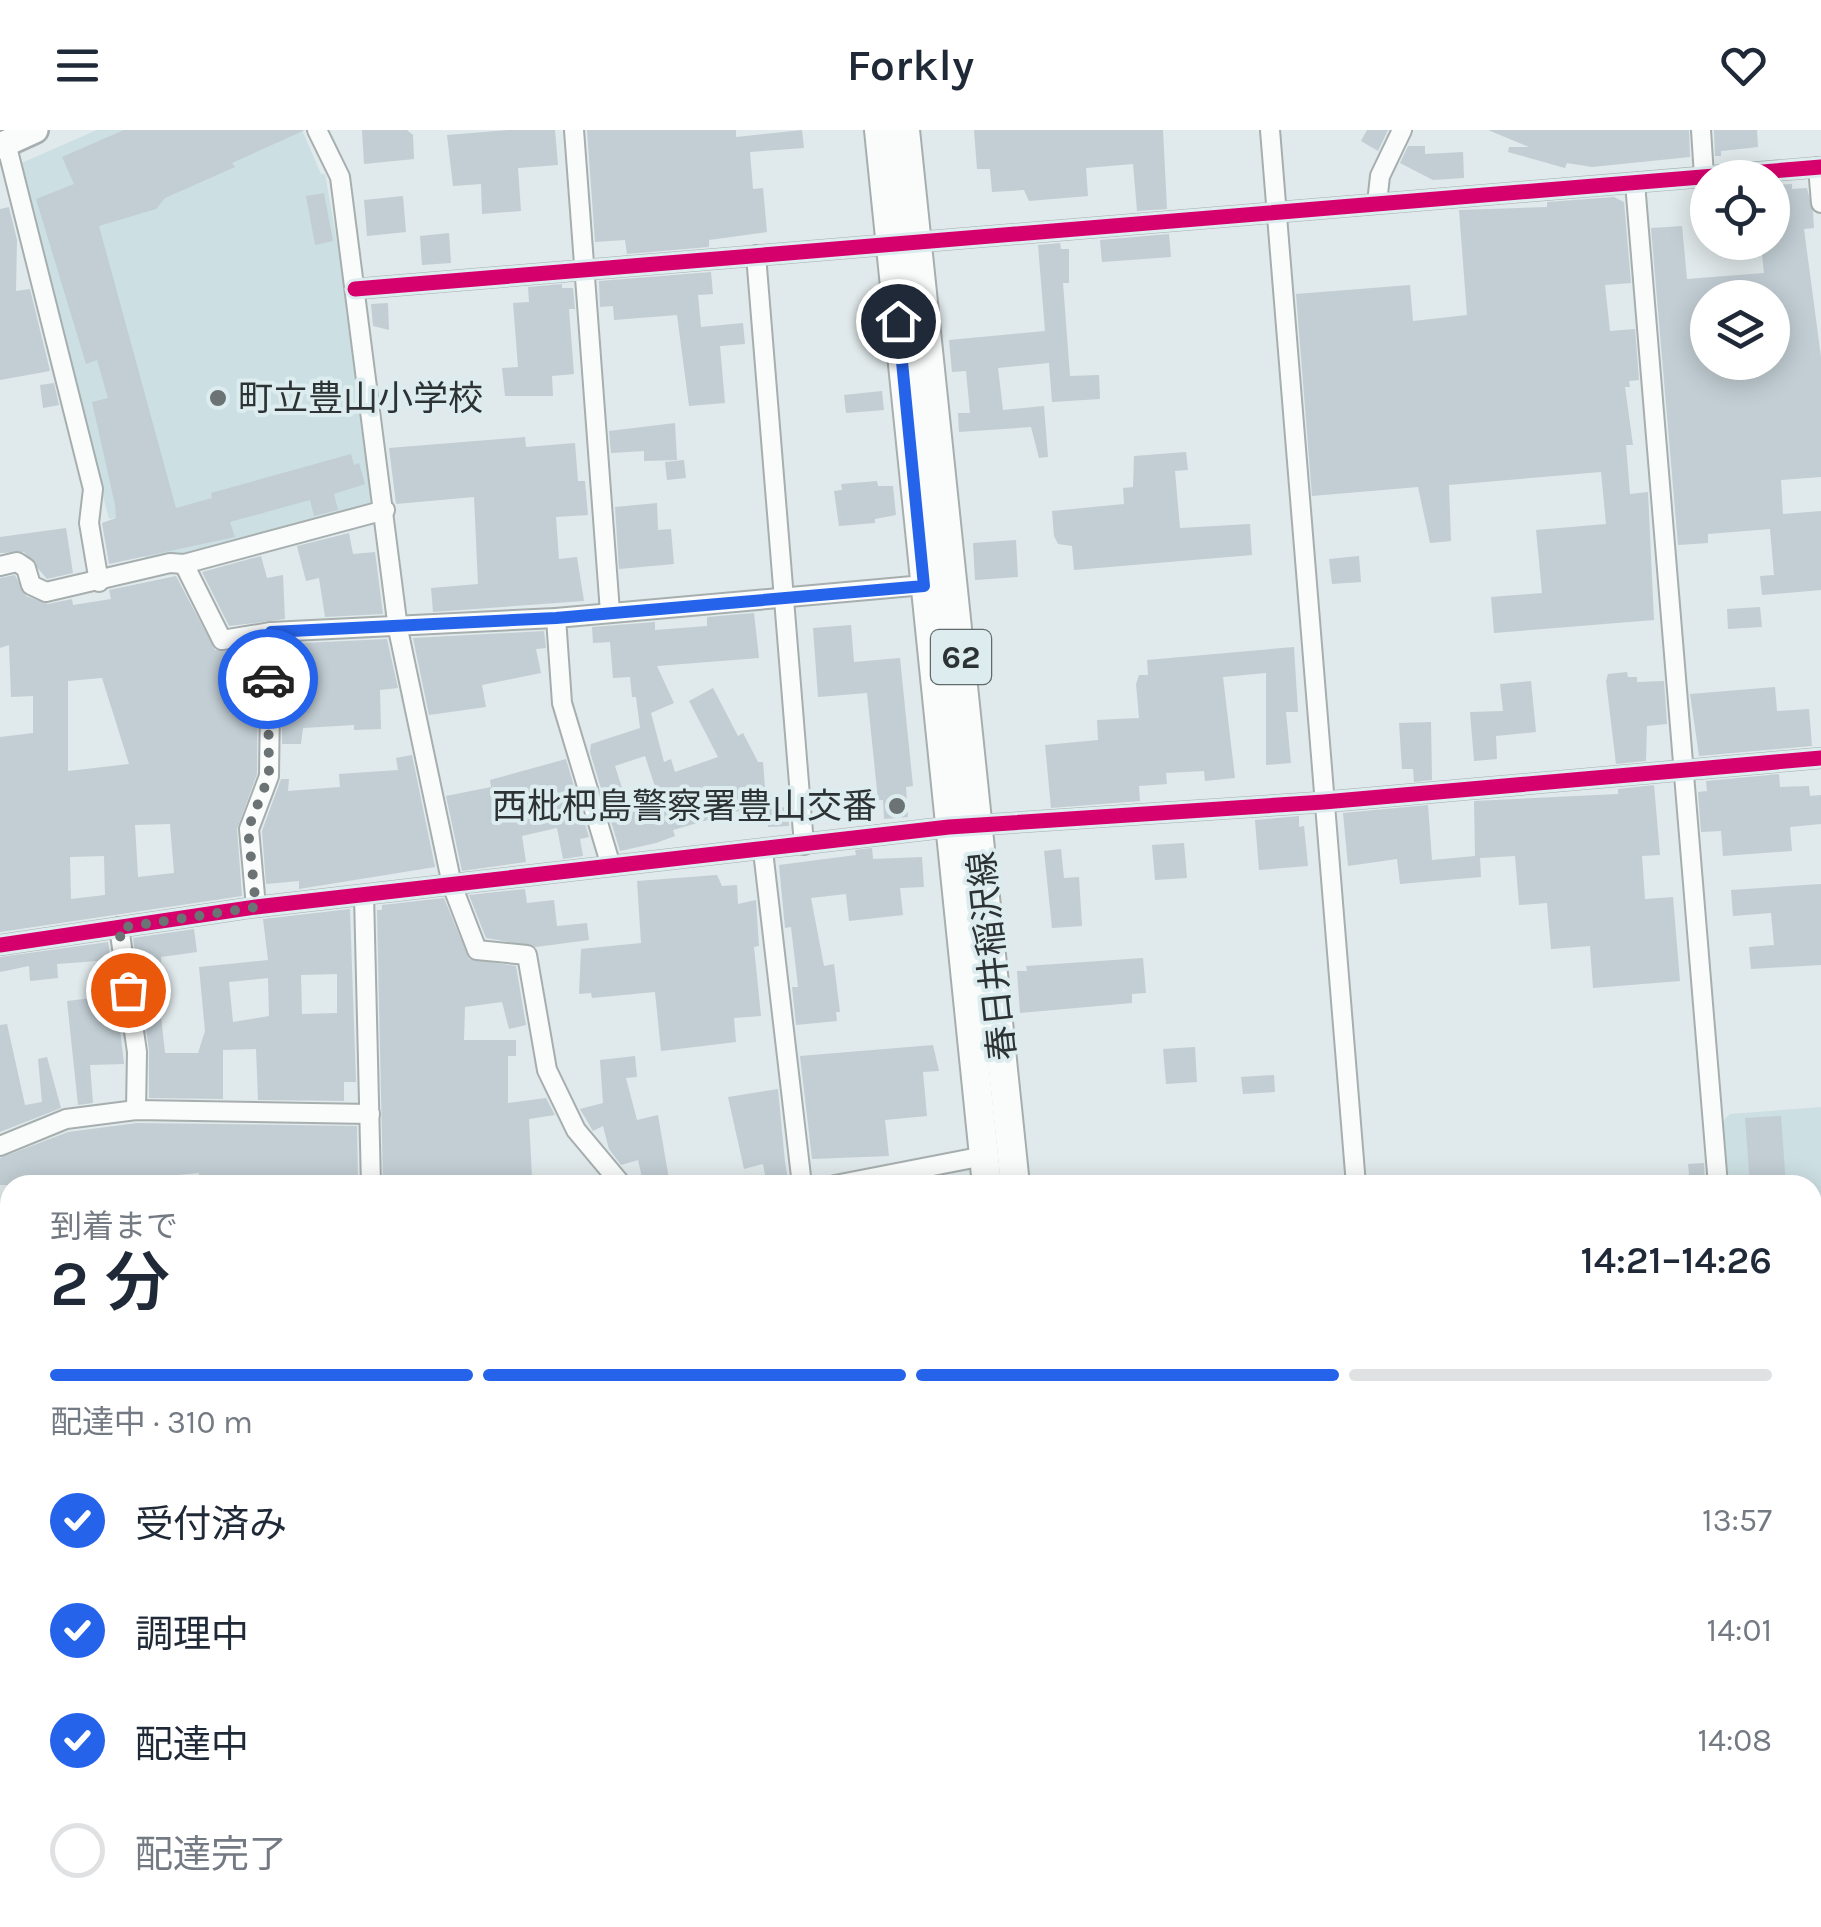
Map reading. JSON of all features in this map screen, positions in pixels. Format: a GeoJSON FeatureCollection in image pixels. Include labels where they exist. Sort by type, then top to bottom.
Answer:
{"type":"FeatureCollection","features":[{"type":"Feature","properties":{"kind":"main road"},"geometry":{"type":"LineString","coordinates":[[3,144],[35,130]]}},
{"type":"Feature","properties":{"kind":"main road","name":"春日井稲沢線"},"geometry":{"type":"LineString","coordinates":[[879,130],[904,244],[979,828],[1014,1175]]}},
{"type":"Feature","properties":{"kind":"main road","name":"春日井稲沢線"},"geometry":{"type":"LineString","coordinates":[[905,130],[904,244],[924,586],[986,1175]]}},
{"type":"Feature","properties":{"kind":"street"},"geometry":{"type":"LineString","coordinates":[[317,130],[340,177],[398,629],[452,885],[476,950],[526,956],[547,1070],[576,1130],[614,1175]]}},
{"type":"Feature","properties":{"kind":"street"},"geometry":{"type":"LineString","coordinates":[[574,130],[610,612]]}},
{"type":"Feature","properties":{"kind":"street"},"geometry":{"type":"LineString","coordinates":[[1270,130],[1355,1175]]}},
{"type":"Feature","properties":{"kind":"street"},"geometry":{"type":"LineString","coordinates":[[1378,203],[1380,176],[1402,130]]}},
{"type":"Feature","properties":{"kind":"street"},"geometry":{"type":"LineString","coordinates":[[1700,130],[1703,160]]}},
{"type":"Feature","properties":{"kind":"street"},"geometry":{"type":"LineString","coordinates":[[3,144],[93,490],[89,522],[99,582]]}},
{"type":"Feature","properties":{"kind":"street"},"geometry":{"type":"LineString","coordinates":[[1790,169],[1820,167],[1821,204]]}},
{"type":"Feature","properties":{"kind":"street"},"geometry":{"type":"LineString","coordinates":[[355,288],[1690,178]]}},
{"type":"Feature","properties":{"kind":"street"},"geometry":{"type":"LineString","coordinates":[[1634,184],[1717,1175]]}},
{"type":"Feature","properties":{"kind":"street"},"geometry":{"type":"LineString","coordinates":[[756,255],[804,845]]}},
{"type":"Feature","properties":{"kind":"street"},"geometry":{"type":"LineString","coordinates":[[0,566],[18,562],[26,568],[31,584],[46,592],[170,562],[184,564],[385,510]]}},
{"type":"Feature","properties":{"kind":"street"},"geometry":{"type":"LineString","coordinates":[[184,564],[222,640],[271,632],[398,629],[556,618],[924,586]]}},
{"type":"Feature","properties":{"kind":"street"},"geometry":{"type":"LineString","coordinates":[[556,618],[562,703],[611,866]]}},
{"type":"Feature","properties":{"kind":"street"},"geometry":{"type":"LineString","coordinates":[[256,907],[248,829],[269,776],[271,632]]}},
{"type":"Feature","properties":{"kind":"street"},"geometry":{"type":"LineString","coordinates":[[0,945],[256,907],[949,828],[1324,802],[1821,758]]}},
{"type":"Feature","properties":{"kind":"street"},"geometry":{"type":"LineString","coordinates":[[763,851],[801,1175]]}},
{"type":"Feature","properties":{"kind":"street"},"geometry":{"type":"LineString","coordinates":[[364,895],[371,1175]]}},
{"type":"Feature","properties":{"kind":"street"},"geometry":{"type":"LineString","coordinates":[[119,928],[137,1052],[136,1110]]}},
{"type":"Feature","properties":{"kind":"street"},"geometry":{"type":"LineString","coordinates":[[0,1146],[66,1119],[136,1110],[370,1114]]}},
{"type":"Feature","properties":{"kind":"street"},"geometry":{"type":"LineString","coordinates":[[886,1175],[984,1156]]}},
{"type":"Feature","properties":{"kind":"shaded area","name":"町立豊山小学校"},"geometry":{"type":"Polygon","coordinates":[[[97,130],[302,130],[321,174],[325,174],[348,304],[373,507],[147,565],[137,528],[124,516],[109,519],[17,165],[97,130]]]}},
{"type":"Feature","properties":{"kind":"shaded area"},"geometry":{"type":"Polygon","coordinates":[[[1821,1107],[1821,1175],[1728,1175],[1723,1121],[1730,1114],[1821,1107]]]}},
{"type":"Feature","properties":{"kind":"building"},"geometry":{"type":"Polygon","coordinates":[[[124,130],[305,130],[165,198],[156,209],[99,226],[176,508],[212,498],[211,493],[351,454],[354,465],[359,463],[365,484],[334,494],[338,510],[314,516],[310,500],[230,522],[235,537],[109,564],[102,523],[116,518],[115,505],[92,402],[108,398],[97,360],[86,364],[36,199],[74,184],[62,157],[124,130]]]}},
{"type":"Feature","properties":{"kind":"building"},"geometry":{"type":"Polygon","coordinates":[[[362,130],[407,130],[413,135],[414,159],[364,164],[362,130]]]}},
{"type":"Feature","properties":{"kind":"building"},"geometry":{"type":"Polygon","coordinates":[[[555,130],[558,165],[518,168],[521,211],[482,214],[481,184],[453,186],[447,135],[555,130]]]}},
{"type":"Feature","properties":{"kind":"building"},"geometry":{"type":"Polygon","coordinates":[[[587,130],[736,130],[736,137],[802,130],[804,148],[750,152],[753,189],[763,188],[767,232],[709,240],[709,247],[627,254],[625,240],[595,242],[587,130]]]}},
{"type":"Feature","properties":{"kind":"building"},"geometry":{"type":"Polygon","coordinates":[[[974,130],[1163,130],[1167,209],[1137,211],[1133,164],[1086,168],[1088,196],[1029,201],[1024,190],[992,192],[990,169],[977,169],[974,130]]]}},
{"type":"Feature","properties":{"kind":"building"},"geometry":{"type":"Polygon","coordinates":[[[1367,130],[1388,130],[1378,151],[1361,141],[1367,130]]]}},
{"type":"Feature","properties":{"kind":"building"},"geometry":{"type":"Polygon","coordinates":[[[1488,130],[1689,130],[1690,157],[1592,167],[1567,163],[1565,168],[1508,152],[1509,147],[1529,147],[1488,130]]]}},
{"type":"Feature","properties":{"kind":"building"},"geometry":{"type":"Polygon","coordinates":[[[1714,130],[1757,130],[1758,147],[1721,151],[1721,156],[1715,156],[1714,130]]]}},
{"type":"Feature","properties":{"kind":"building"},"geometry":{"type":"Polygon","coordinates":[[[1408,146],[1425,146],[1425,154],[1463,152],[1464,178],[1433,180],[1400,163],[1408,146]]]}},
{"type":"Feature","properties":{"kind":"building"},"geometry":{"type":"Polygon","coordinates":[[[1790,184],[1792,189],[1807,188],[1814,228],[1804,229],[1821,357],[1821,477],[1781,480],[1783,514],[1821,511],[1821,590],[1762,595],[1760,576],[1774,575],[1770,529],[1708,534],[1708,543],[1678,545],[1651,228],[1682,226],[1687,279],[1764,273],[1763,260],[1790,260],[1790,184]]]}},
{"type":"Feature","properties":{"kind":"building"},"geometry":{"type":"Polygon","coordinates":[[[324,193],[333,241],[315,245],[306,196],[324,193]]]}},
{"type":"Feature","properties":{"kind":"building"},"geometry":{"type":"Polygon","coordinates":[[[403,196],[406,232],[367,236],[364,200],[403,196]]]}},
{"type":"Feature","properties":{"kind":"building"},"geometry":{"type":"Polygon","coordinates":[[[1614,197],[1624,202],[1631,283],[1605,285],[1610,331],[1635,329],[1639,380],[1629,381],[1630,387],[1625,387],[1633,445],[1626,445],[1630,494],[1648,492],[1654,620],[1494,633],[1491,597],[1542,593],[1536,530],[1606,524],[1601,472],[1449,485],[1451,541],[1430,543],[1418,487],[1312,496],[1296,294],[1410,285],[1413,321],[1467,315],[1459,210],[1547,207],[1547,202],[1614,197]]]}},
{"type":"Feature","properties":{"kind":"building"},"geometry":{"type":"Polygon","coordinates":[[[9,207],[17,240],[16,291],[30,289],[50,371],[0,380],[0,209],[9,207]]]}},
{"type":"Feature","properties":{"kind":"building"},"geometry":{"type":"Polygon","coordinates":[[[449,233],[451,263],[422,265],[420,236],[449,233]]]}},
{"type":"Feature","properties":{"kind":"building"},"geometry":{"type":"Polygon","coordinates":[[[1169,234],[1171,257],[1102,262],[1100,240],[1169,234]]]}},
{"type":"Feature","properties":{"kind":"building"},"geometry":{"type":"Polygon","coordinates":[[[1060,243],[1061,249],[1069,249],[1069,283],[1063,283],[1070,376],[1099,375],[1100,399],[1052,402],[1049,363],[998,368],[1003,410],[1044,406],[1048,457],[1039,458],[1031,427],[959,432],[958,413],[970,413],[966,371],[952,372],[949,340],[1045,331],[1038,245],[1060,243]]]}},
{"type":"Feature","properties":{"kind":"building"},"geometry":{"type":"Polygon","coordinates":[[[711,272],[713,294],[698,295],[701,327],[743,323],[745,344],[720,346],[725,403],[689,406],[677,315],[614,320],[613,306],[600,307],[599,281],[711,272]]]}},
{"type":"Feature","properties":{"kind":"building"},"geometry":{"type":"Polygon","coordinates":[[[562,284],[562,288],[573,288],[575,309],[569,309],[574,374],[552,376],[553,396],[505,396],[502,368],[518,367],[513,303],[529,302],[528,287],[562,284]]]}},
{"type":"Feature","properties":{"kind":"building"},"geometry":{"type":"Polygon","coordinates":[[[388,303],[389,330],[373,326],[371,304],[388,303]]]}},
{"type":"Feature","properties":{"kind":"building"},"geometry":{"type":"Polygon","coordinates":[[[54,383],[59,405],[43,408],[40,385],[54,383]]]}},
{"type":"Feature","properties":{"kind":"building"},"geometry":{"type":"Polygon","coordinates":[[[882,391],[884,410],[846,413],[844,395],[882,391]]]}},
{"type":"Feature","properties":{"kind":"building"},"geometry":{"type":"Polygon","coordinates":[[[675,423],[677,460],[644,461],[644,451],[611,453],[609,431],[675,423]]]}},
{"type":"Feature","properties":{"kind":"building"},"geometry":{"type":"Polygon","coordinates":[[[525,437],[526,447],[575,443],[578,481],[585,481],[588,515],[556,517],[559,559],[577,557],[584,601],[433,612],[431,588],[478,584],[474,497],[396,504],[389,448],[525,437]]]}},
{"type":"Feature","properties":{"kind":"building"},"geometry":{"type":"Polygon","coordinates":[[[1186,452],[1188,470],[1175,471],[1180,528],[1250,524],[1252,555],[1074,570],[1072,546],[1058,544],[1054,536],[1052,511],[1124,504],[1123,488],[1133,487],[1134,456],[1186,452]]]}},
{"type":"Feature","properties":{"kind":"building"},"geometry":{"type":"Polygon","coordinates":[[[684,460],[686,478],[667,480],[665,462],[684,460]]]}},
{"type":"Feature","properties":{"kind":"building"},"geometry":{"type":"Polygon","coordinates":[[[877,481],[878,486],[893,486],[896,515],[875,519],[875,523],[839,526],[834,491],[842,490],[841,484],[877,481]]]}},
{"type":"Feature","properties":{"kind":"building"},"geometry":{"type":"Polygon","coordinates":[[[657,503],[658,530],[671,529],[674,564],[619,569],[615,507],[657,503]]]}},
{"type":"Feature","properties":{"kind":"building"},"geometry":{"type":"Polygon","coordinates":[[[66,528],[73,573],[47,579],[24,552],[0,553],[0,537],[66,528]]]}},
{"type":"Feature","properties":{"kind":"building"},"geometry":{"type":"Polygon","coordinates":[[[349,533],[353,554],[375,552],[383,614],[325,617],[319,578],[306,581],[297,546],[349,533]]]}},
{"type":"Feature","properties":{"kind":"building"},"geometry":{"type":"Polygon","coordinates":[[[1016,540],[1018,577],[975,580],[973,543],[1016,540]]]}},
{"type":"Feature","properties":{"kind":"building"},"geometry":{"type":"Polygon","coordinates":[[[261,556],[267,578],[283,575],[285,619],[229,626],[202,572],[261,556]]]}},
{"type":"Feature","properties":{"kind":"building"},"geometry":{"type":"Polygon","coordinates":[[[1359,556],[1361,582],[1332,584],[1329,559],[1359,556]]]}},
{"type":"Feature","properties":{"kind":"building"},"geometry":{"type":"Polygon","coordinates":[[[15,575],[26,596],[48,604],[72,599],[73,605],[111,599],[109,590],[176,576],[215,650],[258,647],[257,774],[237,829],[242,896],[0,932],[0,737],[33,733],[33,696],[11,697],[9,645],[0,648],[0,578],[15,575]],[[102,678],[68,681],[68,771],[129,764],[102,678]],[[170,824],[135,825],[138,877],[174,873],[170,824]],[[104,856],[70,857],[71,899],[105,895],[104,856]]]}},
{"type":"Feature","properties":{"kind":"building"},"geometry":{"type":"Polygon","coordinates":[[[1760,607],[1762,627],[1728,629],[1727,609],[1760,607]]]}},
{"type":"Feature","properties":{"kind":"building"},"geometry":{"type":"Polygon","coordinates":[[[754,613],[759,658],[657,666],[674,703],[651,713],[664,762],[671,759],[675,772],[718,757],[689,701],[713,688],[738,736],[743,733],[758,762],[763,762],[767,813],[739,815],[739,811],[673,830],[675,836],[656,843],[620,851],[590,752],[591,744],[640,728],[630,677],[613,678],[610,642],[593,643],[592,627],[655,622],[655,630],[707,626],[707,617],[754,613]],[[645,756],[615,766],[630,813],[660,802],[645,756]]]}},
{"type":"Feature","properties":{"kind":"building"},"geometry":{"type":"Polygon","coordinates":[[[851,625],[854,662],[900,658],[913,786],[906,787],[908,817],[884,819],[883,800],[878,800],[867,693],[818,697],[813,628],[851,625]]]}},
{"type":"Feature","properties":{"kind":"building"},"geometry":{"type":"Polygon","coordinates":[[[544,631],[546,648],[536,649],[541,673],[482,685],[486,707],[429,715],[413,638],[544,631]]]}},
{"type":"Feature","properties":{"kind":"building"},"geometry":{"type":"Polygon","coordinates":[[[387,639],[398,688],[380,690],[381,729],[354,730],[354,725],[303,728],[301,744],[282,744],[283,644],[387,639]]]}},
{"type":"Feature","properties":{"kind":"building"},"geometry":{"type":"Polygon","coordinates":[[[1294,647],[1298,712],[1286,712],[1291,763],[1266,765],[1266,673],[1223,677],[1235,778],[1205,781],[1204,771],[1166,773],[1167,784],[1139,786],[1140,801],[1051,808],[1045,745],[1098,740],[1097,720],[1139,718],[1136,684],[1139,675],[1148,675],[1147,660],[1294,647]]]}},
{"type":"Feature","properties":{"kind":"building"},"geometry":{"type":"Polygon","coordinates":[[[1627,672],[1628,677],[1637,677],[1637,682],[1664,681],[1667,724],[1647,726],[1646,761],[1616,764],[1606,681],[1608,674],[1627,672]]]}},
{"type":"Feature","properties":{"kind":"building"},"geometry":{"type":"Polygon","coordinates":[[[1531,681],[1536,732],[1496,736],[1497,759],[1474,761],[1470,712],[1503,711],[1500,684],[1531,681]]]}},
{"type":"Feature","properties":{"kind":"building"},"geometry":{"type":"Polygon","coordinates":[[[1775,687],[1777,711],[1809,709],[1812,746],[1699,756],[1690,694],[1775,687]]]}},
{"type":"Feature","properties":{"kind":"building"},"geometry":{"type":"Polygon","coordinates":[[[1431,722],[1432,780],[1414,782],[1413,769],[1402,769],[1399,723],[1431,722]]]}},
{"type":"Feature","properties":{"kind":"building"},"geometry":{"type":"Polygon","coordinates":[[[412,755],[435,867],[299,889],[299,881],[266,884],[262,831],[281,779],[289,779],[288,791],[340,787],[339,774],[398,770],[396,758],[412,755]]]}},
{"type":"Feature","properties":{"kind":"building"},"geometry":{"type":"Polygon","coordinates":[[[566,759],[589,837],[580,839],[583,856],[563,859],[557,828],[522,836],[526,862],[462,871],[446,796],[491,787],[490,780],[566,759]]]}},
{"type":"Feature","properties":{"kind":"building"},"geometry":{"type":"Polygon","coordinates":[[[1779,774],[1780,787],[1809,786],[1810,796],[1821,795],[1821,824],[1790,827],[1792,851],[1723,856],[1721,831],[1701,832],[1698,792],[1707,791],[1706,781],[1779,774]]]}},
{"type":"Feature","properties":{"kind":"building"},"geometry":{"type":"Polygon","coordinates":[[[1654,785],[1660,855],[1642,856],[1645,899],[1673,897],[1680,981],[1593,988],[1590,946],[1551,949],[1547,903],[1519,905],[1515,856],[1480,858],[1481,877],[1400,884],[1397,859],[1348,866],[1343,813],[1428,805],[1432,860],[1475,856],[1474,801],[1618,794],[1618,789],[1654,785]]]}},
{"type":"Feature","properties":{"kind":"building"},"geometry":{"type":"Polygon","coordinates":[[[788,807],[789,826],[768,827],[767,808],[788,807]]]}},
{"type":"Feature","properties":{"kind":"building"},"geometry":{"type":"Polygon","coordinates":[[[1299,816],[1299,827],[1304,826],[1308,866],[1259,870],[1255,820],[1299,816]]]}},
{"type":"Feature","properties":{"kind":"building"},"geometry":{"type":"Polygon","coordinates":[[[1184,843],[1187,878],[1155,880],[1152,845],[1184,843]]]}},
{"type":"Feature","properties":{"kind":"building"},"geometry":{"type":"Polygon","coordinates":[[[872,848],[873,859],[922,857],[924,887],[900,888],[903,915],[849,921],[846,894],[811,898],[824,966],[834,964],[840,1012],[836,1012],[837,1021],[796,1025],[792,987],[798,987],[791,927],[785,928],[779,865],[856,855],[855,850],[872,848]]]}},
{"type":"Feature","properties":{"kind":"building"},"geometry":{"type":"Polygon","coordinates":[[[1061,849],[1064,878],[1079,877],[1082,926],[1052,928],[1044,851],[1061,849]]]}},
{"type":"Feature","properties":{"kind":"building"},"geometry":{"type":"Polygon","coordinates":[[[717,875],[722,886],[737,885],[738,904],[756,900],[759,946],[754,947],[761,1016],[734,1018],[736,1042],[661,1051],[655,992],[592,998],[591,993],[579,994],[581,949],[641,943],[637,881],[717,875]]]}},
{"type":"Feature","properties":{"kind":"building"},"geometry":{"type":"Polygon","coordinates":[[[1821,884],[1821,965],[1751,969],[1749,947],[1774,945],[1771,913],[1733,916],[1731,890],[1821,884]]]}},
{"type":"Feature","properties":{"kind":"building"},"geometry":{"type":"Polygon","coordinates":[[[525,889],[527,903],[554,900],[557,926],[587,923],[589,940],[536,947],[486,938],[469,895],[525,889]]]}},
{"type":"Feature","properties":{"kind":"building"},"geometry":{"type":"Polygon","coordinates":[[[444,898],[469,959],[516,966],[526,1025],[509,1029],[502,1002],[465,1007],[464,1040],[516,1040],[516,1056],[508,1056],[508,1103],[546,1098],[555,1115],[529,1119],[532,1175],[383,1175],[377,910],[382,910],[382,905],[444,898]]]}},
{"type":"Feature","properties":{"kind":"building"},"geometry":{"type":"Polygon","coordinates":[[[350,909],[356,1082],[344,1082],[344,1101],[258,1100],[256,1049],[223,1050],[223,1099],[149,1098],[149,1050],[133,938],[194,929],[197,952],[161,957],[162,987],[158,988],[165,1053],[198,1053],[205,1031],[199,967],[268,960],[263,919],[350,909]],[[337,974],[301,975],[302,1014],[337,1013],[337,974]],[[268,978],[229,982],[233,1022],[269,1016],[268,978]]]}},
{"type":"Feature","properties":{"kind":"building"},"geometry":{"type":"Polygon","coordinates":[[[108,942],[111,960],[57,964],[58,978],[30,981],[29,966],[0,972],[0,957],[108,942]]]}},
{"type":"Feature","properties":{"kind":"building"},"geometry":{"type":"Polygon","coordinates":[[[1143,958],[1146,993],[1132,994],[1132,1003],[1020,1013],[1017,971],[1027,971],[1026,966],[1143,958]]]}},
{"type":"Feature","properties":{"kind":"building"},"geometry":{"type":"Polygon","coordinates":[[[116,995],[124,1064],[90,1065],[93,1103],[78,1105],[67,1001],[116,995]]]}},
{"type":"Feature","properties":{"kind":"building"},"geometry":{"type":"Polygon","coordinates":[[[7,1024],[25,1105],[42,1102],[38,1059],[47,1057],[61,1108],[0,1132],[0,1025],[7,1024]]]}},
{"type":"Feature","properties":{"kind":"building"},"geometry":{"type":"Polygon","coordinates":[[[933,1045],[939,1071],[923,1072],[927,1116],[885,1120],[889,1156],[812,1159],[800,1056],[933,1045]]]}},
{"type":"Feature","properties":{"kind":"building"},"geometry":{"type":"Polygon","coordinates":[[[1195,1047],[1197,1082],[1166,1084],[1163,1049],[1195,1047]]]}},
{"type":"Feature","properties":{"kind":"building"},"geometry":{"type":"Polygon","coordinates":[[[635,1056],[637,1077],[626,1078],[637,1120],[658,1115],[668,1175],[641,1175],[638,1160],[621,1165],[609,1149],[603,1126],[593,1131],[580,1109],[603,1103],[600,1060],[635,1056]]]}},
{"type":"Feature","properties":{"kind":"building"},"geometry":{"type":"Polygon","coordinates":[[[1274,1075],[1275,1092],[1243,1094],[1241,1077],[1274,1075]]]}},
{"type":"Feature","properties":{"kind":"building"},"geometry":{"type":"Polygon","coordinates":[[[778,1089],[787,1175],[765,1175],[763,1164],[744,1169],[728,1097],[778,1089]]]}},
{"type":"Feature","properties":{"kind":"building"},"geometry":{"type":"Polygon","coordinates":[[[1781,1116],[1785,1175],[1749,1175],[1745,1118],[1781,1116]]]}},
{"type":"Feature","properties":{"kind":"building"},"geometry":{"type":"Polygon","coordinates":[[[137,1123],[357,1126],[358,1175],[0,1175],[0,1158],[68,1132],[137,1123]]]}},
{"type":"Feature","properties":{"kind":"building"},"geometry":{"type":"Polygon","coordinates":[[[1704,1163],[1705,1175],[1689,1175],[1688,1164],[1704,1163]]]}},
{"type":"Feature","properties":{"kind":"cycle path"},"geometry":{"type":"LineString","coordinates":[[355,289],[1821,167]]}},
{"type":"Feature","properties":{"kind":"cycle path"},"geometry":{"type":"LineString","coordinates":[[0,945],[256,907],[949,827],[1324,802],[1821,758]]}},
{"type":"Feature","properties":{"kind":"way so far"},"geometry":{"type":"LineString","coordinates":[[128,990],[119,928],[256,907],[248,829],[269,776],[268,679]]}},
{"type":"Feature","properties":{"kind":"place","name":"町立豊山小学校"},"geometry":{"type":"Point","coordinates":[218,398]}},
{"type":"Feature","properties":{"kind":"place","name":"西枇杷島警察署豊山交番"},"geometry":{"type":"Point","coordinates":[897,806]}},
{"type":"Feature","properties":{"kind":"route"},"geometry":{"type":"LineString","coordinates":[[268,679],[271,632],[398,629],[556,618],[924,586],[898,321]]}}]}
